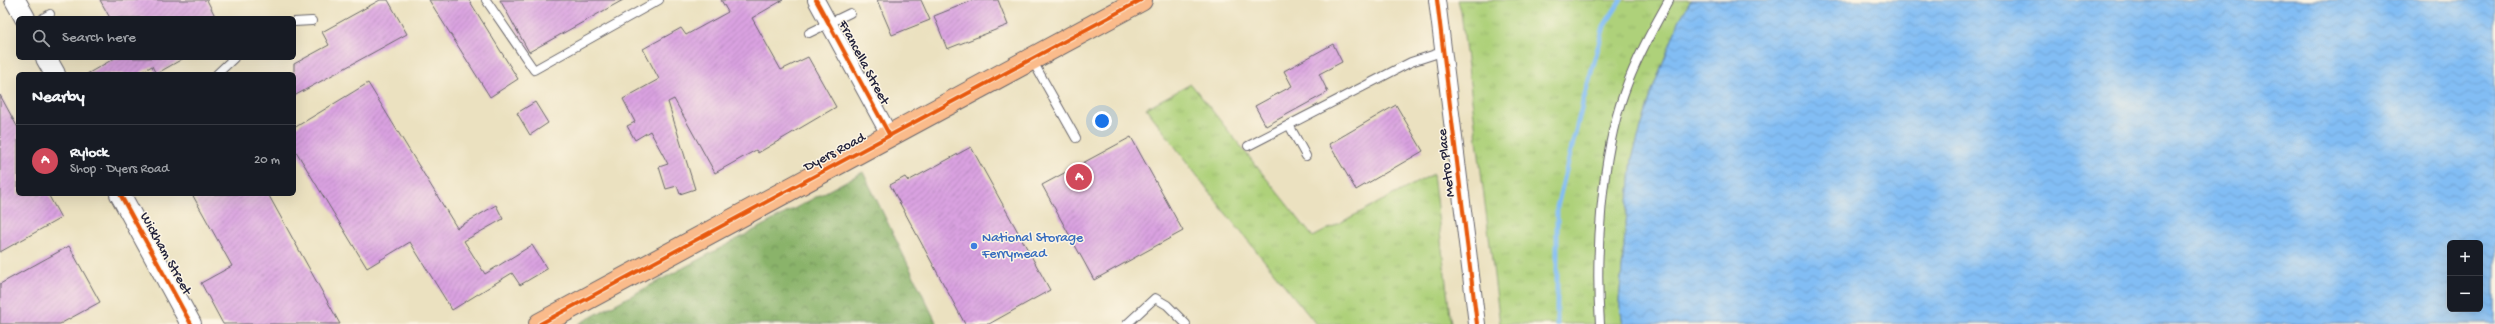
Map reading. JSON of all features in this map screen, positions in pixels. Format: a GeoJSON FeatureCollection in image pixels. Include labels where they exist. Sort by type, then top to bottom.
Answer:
{"type":"FeatureCollection","features":[{"type":"Feature","properties":{"kind":"highway","name":"Dyers Road"},"geometry":{"type":"LineString","coordinates":[[540,324],[1141,0]]}},
{"type":"Feature","properties":{"kind":"street"},"geometry":{"type":"LineString","coordinates":[[15,0],[24,16]]}},
{"type":"Feature","properties":{"kind":"street","name":"Francella Street"},"geometry":{"type":"LineString","coordinates":[[816,0],[890,136]]}},
{"type":"Feature","properties":{"kind":"street","name":"Metro Place"},"geometry":{"type":"LineString","coordinates":[[1437,0],[1477,324]]}},
{"type":"Feature","properties":{"kind":"street"},"geometry":{"type":"LineString","coordinates":[[47,60],[54,72]]}},
{"type":"Feature","properties":{"kind":"street","name":"Wickham Street"},"geometry":{"type":"LineString","coordinates":[[121,196],[191,324]]}},
{"type":"Feature","properties":{"kind":"lane"},"geometry":{"type":"LineString","coordinates":[[486,0],[534,70],[659,0]]}},
{"type":"Feature","properties":{"kind":"lane"},"geometry":{"type":"LineString","coordinates":[[1600,324],[1599,235],[1611,144],[1624,93],[1653,27],[1669,0]]}},
{"type":"Feature","properties":{"kind":"lane"},"geometry":{"type":"LineString","coordinates":[[809,33],[850,13]]}},
{"type":"Feature","properties":{"kind":"lane"},"geometry":{"type":"LineString","coordinates":[[296,22],[312,20]]}},
{"type":"Feature","properties":{"kind":"lane"},"geometry":{"type":"LineString","coordinates":[[1248,146],[1411,62],[1444,51]]}},
{"type":"Feature","properties":{"kind":"lane"},"geometry":{"type":"LineString","coordinates":[[219,72],[232,60]]}},
{"type":"Feature","properties":{"kind":"lane"},"geometry":{"type":"LineString","coordinates":[[1032,60],[1076,138]]}},
{"type":"Feature","properties":{"kind":"lane"},"geometry":{"type":"LineString","coordinates":[[1289,125],[1306,156]]}},
{"type":"Feature","properties":{"kind":"lane"},"geometry":{"type":"LineString","coordinates":[[1126,324],[1155,298],[1167,305],[1186,324]]}},
{"type":"Feature","properties":{"kind":"green space"},"geometry":{"type":"Polygon","coordinates":[[[1458,0],[1691,0],[1680,19],[1653,88],[1632,158],[1619,301],[1623,324],[1500,324],[1461,12],[1458,0]]]}},
{"type":"Feature","properties":{"kind":"green space"},"geometry":{"type":"Polygon","coordinates":[[[1191,84],[1313,237],[1433,174],[1451,324],[1316,324],[1223,210],[1146,108],[1191,84]]]}},
{"type":"Feature","properties":{"kind":"green space"},"geometry":{"type":"Polygon","coordinates":[[[863,172],[937,324],[578,324],[863,172]]]}},
{"type":"Feature","properties":{"kind":"water"},"geometry":{"type":"Polygon","coordinates":[[[1691,0],[2495,0],[2495,324],[1623,324],[1619,301],[1632,158],[1653,88],[1680,19],[1691,0]]]}},
{"type":"Feature","properties":{"kind":"building"},"geometry":{"type":"Polygon","coordinates":[[[100,0],[207,0],[215,16],[109,16],[100,0]]]}},
{"type":"Feature","properties":{"kind":"building"},"geometry":{"type":"Polygon","coordinates":[[[380,0],[388,0],[407,34],[296,95],[296,72],[294,72],[294,64],[329,45],[322,32],[380,0]]]}},
{"type":"Feature","properties":{"kind":"building"},"geometry":{"type":"Polygon","coordinates":[[[429,0],[469,0],[518,79],[490,97],[429,0]]]}},
{"type":"Feature","properties":{"kind":"building"},"geometry":{"type":"Polygon","coordinates":[[[500,0],[623,0],[529,52],[500,0]]]}},
{"type":"Feature","properties":{"kind":"building"},"geometry":{"type":"Polygon","coordinates":[[[721,0],[783,0],[752,18],[781,70],[808,57],[836,107],[758,153],[756,150],[715,173],[674,99],[668,102],[695,189],[680,194],[677,186],[666,189],[659,167],[668,164],[650,131],[635,140],[627,126],[635,122],[623,99],[659,79],[643,49],[681,28],[686,35],[728,12],[721,0]]]}},
{"type":"Feature","properties":{"kind":"building"},"geometry":{"type":"Polygon","coordinates":[[[877,0],[921,0],[930,20],[892,35],[877,0]]]}},
{"type":"Feature","properties":{"kind":"building"},"geometry":{"type":"Polygon","coordinates":[[[974,0],[998,0],[1008,25],[947,49],[934,16],[974,0]]]}},
{"type":"Feature","properties":{"kind":"building"},"geometry":{"type":"Polygon","coordinates":[[[1333,44],[1342,62],[1319,74],[1328,92],[1266,126],[1255,106],[1292,86],[1284,71],[1333,44]]]}},
{"type":"Feature","properties":{"kind":"building"},"geometry":{"type":"Polygon","coordinates":[[[112,60],[180,60],[160,72],[155,72],[152,66],[142,72],[90,72],[112,60]]]}},
{"type":"Feature","properties":{"kind":"building"},"geometry":{"type":"Polygon","coordinates":[[[368,83],[457,228],[496,205],[503,219],[464,241],[485,274],[532,245],[547,269],[520,285],[512,273],[452,310],[410,242],[367,268],[296,151],[296,127],[368,83]]]}},
{"type":"Feature","properties":{"kind":"building"},"geometry":{"type":"Polygon","coordinates":[[[0,95],[16,124],[16,196],[49,196],[61,218],[0,252],[0,95]]]}},
{"type":"Feature","properties":{"kind":"building"},"geometry":{"type":"Polygon","coordinates":[[[535,102],[548,123],[530,135],[517,113],[535,102]]]}},
{"type":"Feature","properties":{"kind":"building"},"geometry":{"type":"Polygon","coordinates":[[[1396,105],[1423,151],[1356,190],[1329,144],[1396,105]]]}},
{"type":"Feature","properties":{"kind":"building"},"geometry":{"type":"Polygon","coordinates":[[[1131,137],[1183,231],[1094,280],[1042,185],[1131,137]]]}},
{"type":"Feature","properties":{"kind":"building","name":"National Storage Ferrymead"},"geometry":{"type":"Polygon","coordinates":[[[971,147],[1050,290],[989,324],[965,324],[890,185],[905,177],[908,181],[971,147]]]}},
{"type":"Feature","properties":{"kind":"building"},"geometry":{"type":"Polygon","coordinates":[[[193,196],[269,196],[340,324],[223,324],[201,283],[232,266],[193,196]]]}},
{"type":"Feature","properties":{"kind":"building"},"geometry":{"type":"Polygon","coordinates":[[[69,246],[100,302],[60,324],[0,324],[0,284],[69,246]]]}},
{"type":"Feature","properties":{"kind":"waterway"},"geometry":{"type":"LineString","coordinates":[[1557,324],[1557,207],[1584,98],[1604,26],[1621,0]]}},
{"type":"Feature","properties":{"kind":"cycle path"},"geometry":{"type":"LineString","coordinates":[[816,0],[890,136]]}},
{"type":"Feature","properties":{"kind":"cycle path"},"geometry":{"type":"LineString","coordinates":[[540,324],[1141,0]]}},
{"type":"Feature","properties":{"kind":"cycle path"},"geometry":{"type":"LineString","coordinates":[[1437,0],[1477,324]]}},
{"type":"Feature","properties":{"kind":"cycle path"},"geometry":{"type":"LineString","coordinates":[[121,196],[191,324]]}},
{"type":"Feature","properties":{"kind":"place","name":"Rylock"},"geometry":{"type":"Point","coordinates":[1079,177]}},
{"type":"Feature","properties":{"kind":"place","name":"National Storage Ferrymead"},"geometry":{"type":"Point","coordinates":[974,246]}}]}
